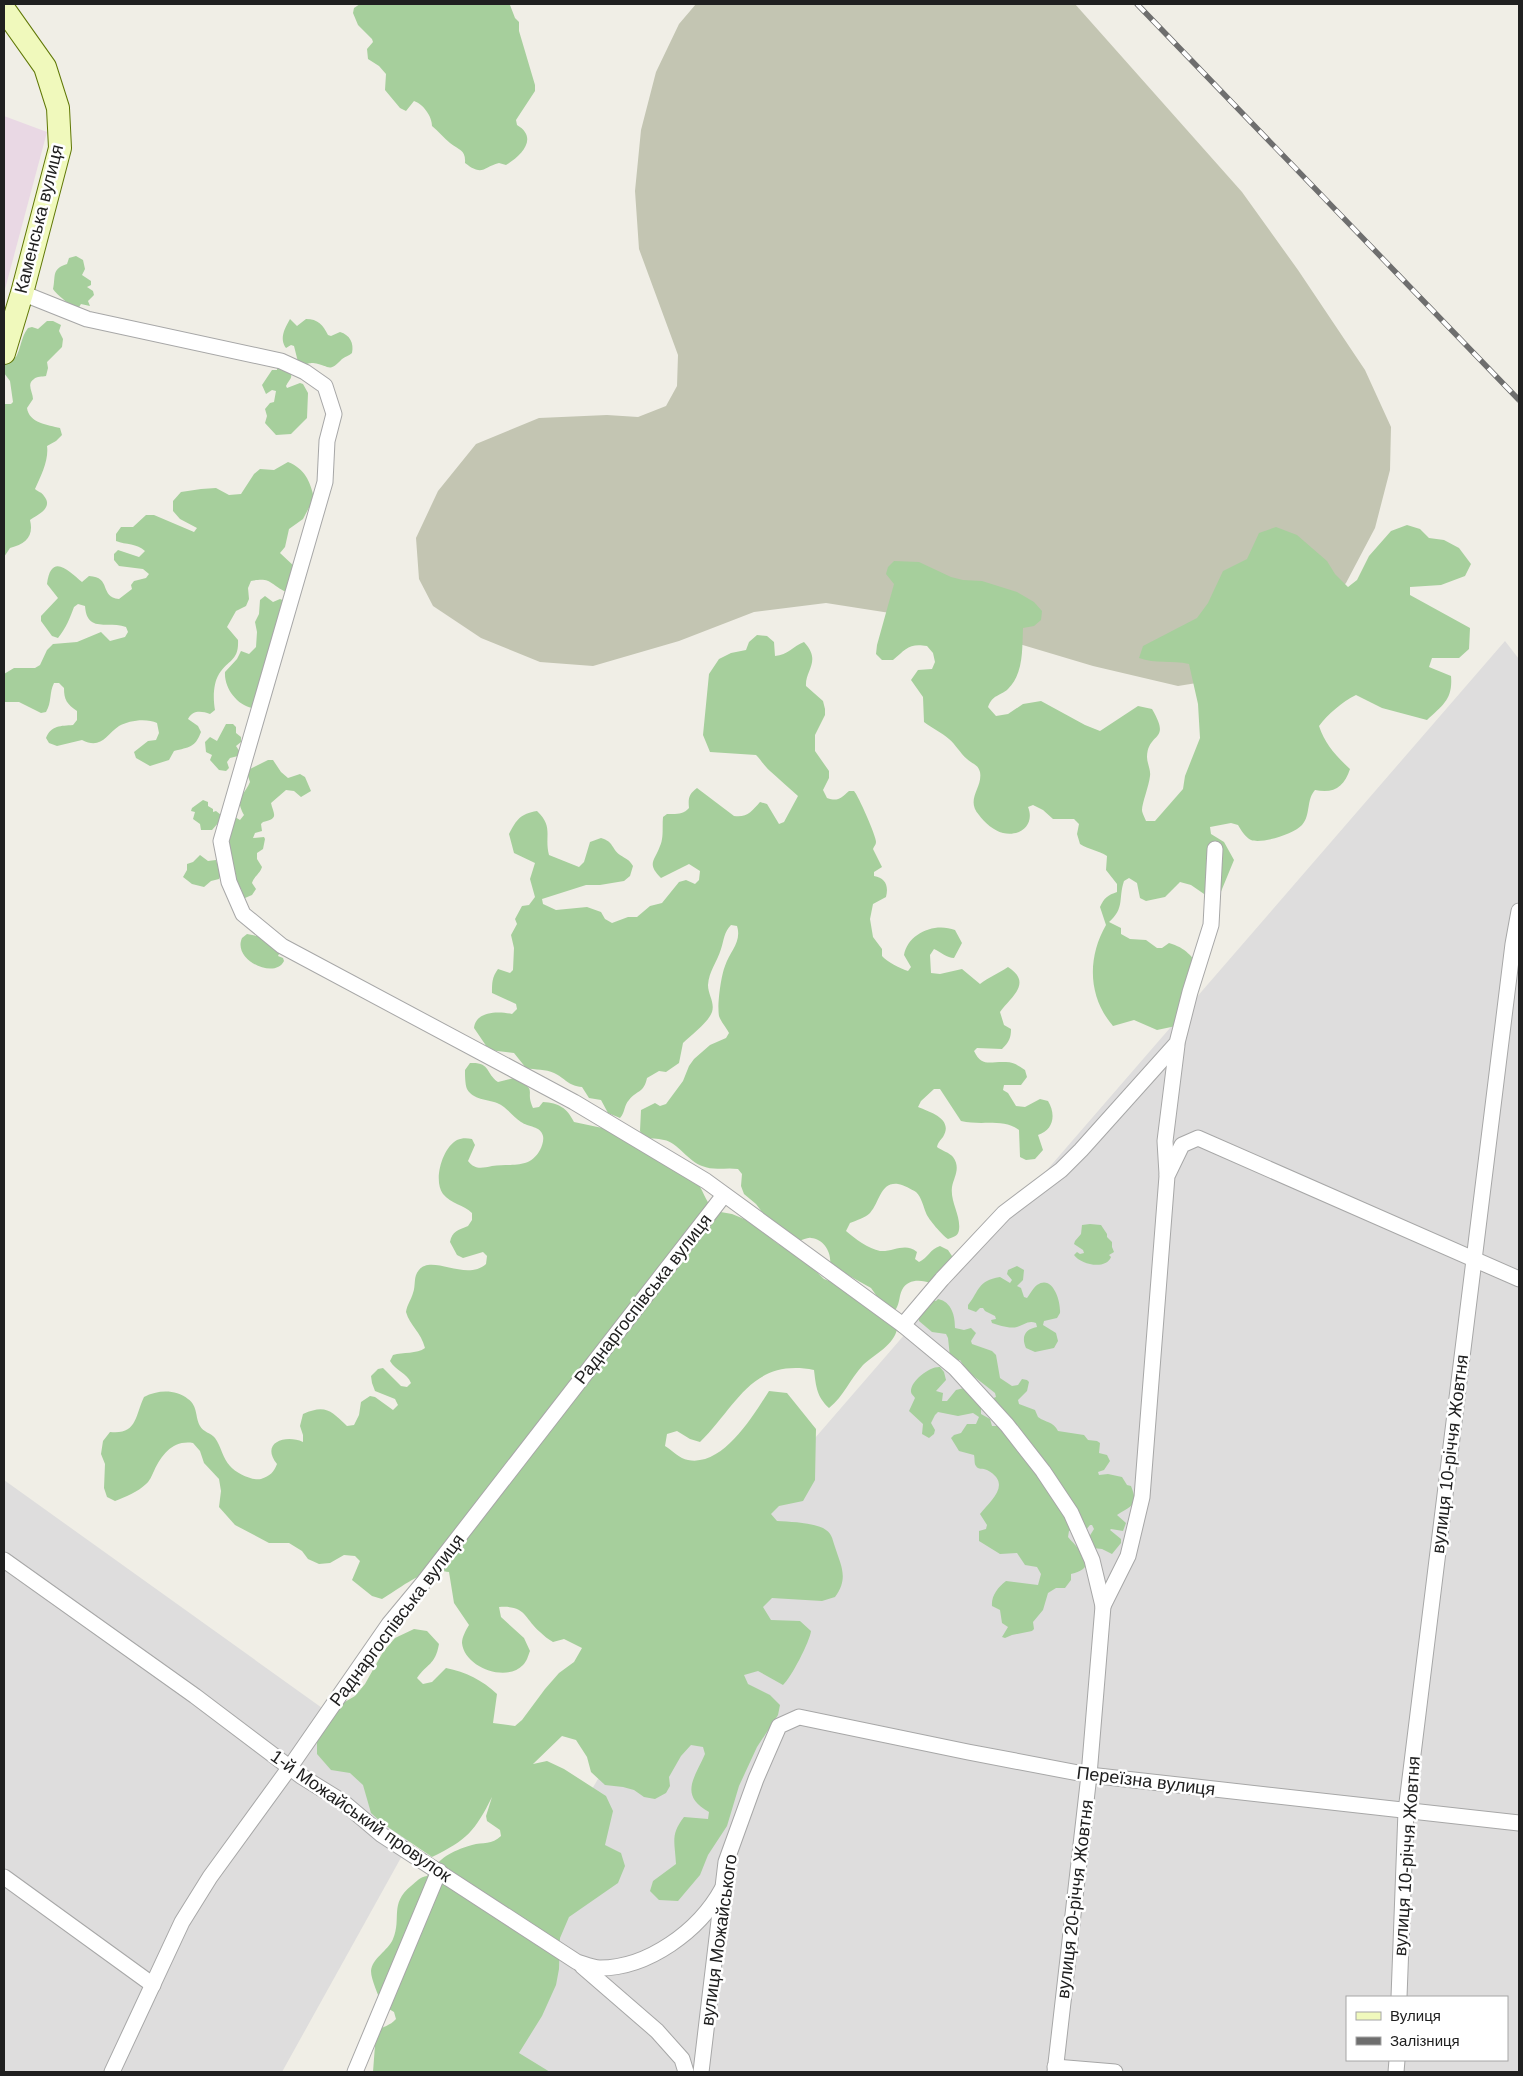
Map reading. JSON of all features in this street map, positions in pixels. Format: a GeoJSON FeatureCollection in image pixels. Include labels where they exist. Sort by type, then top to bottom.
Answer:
{"type":"FeatureCollection","features":[{"type":"Feature","properties":{"kind":"street","name":"Каменська вулиця"},"geometry":{"type":"LineString","coordinates":[[4,9],[45,67],[58,108],[60,148],[22,294],[4,353]]}},
{"type":"Feature","properties":{"kind":"street"},"geometry":{"type":"LineString","coordinates":[[22,294],[87,319],[281,361],[305,372],[325,386],[334,414],[328,441],[325,482],[221,841],[229,882],[243,914],[282,946],[574,1102],[706,1182],[903,1325],[955,1368],[1007,1425],[1043,1471],[1071,1513],[1092,1560],[1103,1606]]}},
{"type":"Feature","properties":{"kind":"street"},"geometry":{"type":"LineString","coordinates":[[1103,1606],[1128,1556],[1142,1497],[1167,1176],[1165,1141],[1177,1043],[1190,992],[1211,926],[1215,849]]}},
{"type":"Feature","properties":{"kind":"street","name":"вулиця 10-річчя Жовтня"},"geometry":{"type":"LineString","coordinates":[[1399,1996],[1406,1811],[1513,944],[1519,912]]}},
{"type":"Feature","properties":{"kind":"street"},"geometry":{"type":"LineString","coordinates":[[903,1325],[942,1279],[1004,1213],[1061,1170],[1081,1150],[1177,1043]]}},
{"type":"Feature","properties":{"kind":"street"},"geometry":{"type":"LineString","coordinates":[[1167,1176],[1182,1145],[1198,1138],[1519,1279]]}},
{"type":"Feature","properties":{"kind":"street","name":"Раднаргоспівська вулиця"},"geometry":{"type":"LineString","coordinates":[[112,2072],[182,1922],[210,1877],[290,1767],[389,1624],[423,1583],[724,1195]]}},
{"type":"Feature","properties":{"kind":"street","name":"1-й Можайський провулок"},"geometry":{"type":"LineString","coordinates":[[4,1560],[195,1696],[290,1767],[343,1802],[382,1835],[577,1962],[597,1968],[621,1966],[642,1960],[666,1946],[691,1927],[716,1899],[723,1887]]}},
{"type":"Feature","properties":{"kind":"street","name":"вулиця 20-річчя Жовтня"},"geometry":{"type":"LineString","coordinates":[[1055,2069],[1089,1775],[1103,1606]]}},
{"type":"Feature","properties":{"kind":"street","name":"Переїзна вулиця"},"geometry":{"type":"LineString","coordinates":[[779,1726],[799,1717],[1089,1775],[1519,1823]]}},
{"type":"Feature","properties":{"kind":"street","name":"вулиця Можайського"},"geometry":{"type":"LineString","coordinates":[[700,2072],[726,1862],[756,1779],[779,1726]]}},
{"type":"Feature","properties":{"kind":"street"},"geometry":{"type":"LineString","coordinates":[[355,2072],[439,1871]]}},
{"type":"Feature","properties":{"kind":"street"},"geometry":{"type":"LineString","coordinates":[[4,1877],[153,1985]]}},
{"type":"Feature","properties":{"kind":"street"},"geometry":{"type":"LineString","coordinates":[[577,1962],[657,2031],[682,2059],[686,2072]]}},
{"type":"Feature","properties":{"kind":"street"},"geometry":{"type":"LineString","coordinates":[[1055,2069],[1115,2072]]}},
{"type":"Feature","properties":{"kind":"shaded area"},"geometry":{"type":"Polygon","coordinates":[[[696,4],[1075,4],[1242,192],[1298,270],[1365,370],[1391,427],[1390,470],[1375,528],[1346,583],[1292,645],[1240,676],[1178,686],[1093,666],[922,618],[826,603],[754,612],[679,641],[593,666],[540,662],[481,638],[433,606],[419,579],[416,538],[438,491],[476,444],[539,418],[607,415],[638,417],[666,406],[677,386],[678,355],[639,249],[635,191],[641,130],[656,72],[679,24],[696,4]]]}},
{"type":"Feature","properties":{"kind":"shaded area"},"geometry":{"type":"Polygon","coordinates":[[[4,116],[47,132],[4,293],[4,116]]]}},
{"type":"Feature","properties":{"kind":"shaded area"},"geometry":{"type":"Polygon","coordinates":[[[1505,641],[1519,659],[1519,2072],[491,2072],[523,1905],[770,1490],[1505,641]]]}},
{"type":"Feature","properties":{"kind":"shaded area"},"geometry":{"type":"Polygon","coordinates":[[[4,1480],[438,1791],[282,2072],[4,2072],[4,1480]]]}},
{"type":"Feature","properties":{"kind":"green space"},"geometry":{"type":"Polygon","coordinates":[[[360,4],[510,5],[515,18],[519,22],[519,31],[535,85],[535,91],[516,120],[517,125],[527,135],[527,141],[522,152],[506,165],[499,163],[483,170],[476,169],[465,163],[464,155],[461,151],[432,126],[429,114],[421,105],[414,101],[406,111],[400,108],[385,90],[386,74],[379,66],[368,59],[367,49],[373,42],[358,25],[353,13],[354,8],[360,4]]]}},
{"type":"Feature","properties":{"kind":"green space"},"geometry":{"type":"Polygon","coordinates":[[[76,256],[83,260],[85,269],[82,275],[91,281],[91,285],[87,287],[93,291],[94,295],[88,301],[90,306],[81,304],[78,309],[64,300],[53,289],[58,268],[67,264],[69,258],[76,256]]]}},
{"type":"Feature","properties":{"kind":"green space"},"geometry":{"type":"Polygon","coordinates":[[[290,319],[297,326],[306,319],[314,320],[320,323],[328,335],[331,336],[340,332],[343,333],[350,340],[352,353],[331,367],[298,362],[294,346],[291,345],[286,348],[283,341],[286,326],[290,319]]]}},
{"type":"Feature","properties":{"kind":"green space"},"geometry":{"type":"Polygon","coordinates":[[[47,321],[53,321],[61,325],[59,331],[63,339],[62,347],[47,362],[46,376],[37,377],[30,383],[33,399],[27,408],[31,417],[45,424],[60,428],[62,435],[47,446],[46,462],[35,489],[47,500],[46,508],[30,520],[31,531],[28,538],[24,542],[10,548],[4,557],[4,404],[11,404],[13,402],[10,381],[4,373],[4,365],[9,359],[16,357],[28,328],[38,329],[47,321]]]}},
{"type":"Feature","properties":{"kind":"green space"},"geometry":{"type":"Polygon","coordinates":[[[277,368],[289,369],[291,376],[286,386],[287,388],[300,383],[303,384],[308,393],[307,418],[291,434],[276,435],[265,423],[267,416],[265,409],[270,403],[274,402],[276,391],[272,390],[266,394],[262,385],[272,370],[277,370],[277,368]]]}},
{"type":"Feature","properties":{"kind":"green space"},"geometry":{"type":"Polygon","coordinates":[[[288,462],[299,468],[306,476],[314,498],[303,519],[289,529],[285,547],[280,553],[296,568],[286,592],[267,581],[251,581],[248,588],[249,599],[246,606],[236,611],[227,627],[238,640],[238,647],[233,659],[217,678],[214,692],[215,710],[210,714],[195,713],[188,719],[198,726],[201,732],[194,744],[174,751],[169,760],[150,766],[136,758],[134,752],[148,741],[156,740],[159,733],[157,723],[143,720],[119,726],[99,742],[89,743],[82,740],[57,746],[49,743],[46,738],[48,734],[54,728],[73,725],[77,720],[77,711],[67,701],[64,688],[59,683],[54,683],[46,712],[41,713],[19,702],[4,702],[4,674],[14,668],[35,668],[40,665],[47,650],[53,644],[77,642],[101,632],[110,641],[125,637],[128,632],[126,627],[119,625],[94,623],[87,615],[85,606],[78,604],[74,607],[58,638],[52,636],[41,621],[41,616],[58,598],[47,584],[52,568],[62,567],[82,582],[89,576],[96,577],[101,580],[109,595],[119,599],[132,589],[131,585],[134,581],[146,578],[149,574],[143,569],[119,566],[114,560],[114,554],[118,550],[139,557],[145,551],[135,545],[116,541],[116,534],[121,527],[133,527],[146,515],[154,515],[194,532],[197,528],[180,519],[173,511],[173,501],[181,492],[216,488],[229,495],[241,494],[254,474],[260,469],[274,470],[288,462]]]}},
{"type":"Feature","properties":{"kind":"green space"},"geometry":{"type":"Polygon","coordinates":[[[1407,525],[1420,529],[1429,538],[1444,540],[1459,548],[1471,564],[1465,576],[1441,585],[1410,587],[1410,595],[1470,628],[1469,649],[1459,658],[1432,658],[1429,667],[1451,676],[1449,696],[1427,720],[1382,708],[1356,695],[1336,709],[1319,726],[1331,749],[1350,769],[1345,780],[1333,790],[1315,790],[1310,798],[1305,821],[1298,828],[1285,835],[1256,841],[1247,837],[1238,825],[1231,823],[1210,827],[1211,834],[1224,842],[1234,860],[1220,894],[1207,896],[1191,885],[1180,882],[1165,897],[1146,901],[1140,898],[1137,883],[1129,878],[1124,881],[1119,908],[1109,922],[1121,928],[1121,934],[1130,939],[1146,940],[1157,948],[1162,948],[1169,943],[1180,947],[1201,970],[1176,1026],[1157,1030],[1134,1020],[1113,1026],[1099,1003],[1093,977],[1096,951],[1106,925],[1100,907],[1107,897],[1117,892],[1117,884],[1106,870],[1107,856],[1080,844],[1077,834],[1079,824],[1074,819],[1053,819],[1043,810],[1033,805],[1028,807],[1030,819],[1025,828],[1010,834],[996,830],[979,815],[975,809],[974,799],[980,778],[979,769],[949,739],[924,722],[923,697],[911,680],[918,670],[932,669],[935,662],[933,653],[927,646],[916,645],[908,648],[893,660],[882,660],[876,654],[894,584],[886,574],[888,567],[894,561],[919,562],[951,577],[982,581],[1017,592],[1034,602],[1042,611],[1041,620],[1034,626],[1023,628],[1020,668],[1017,676],[1008,689],[994,698],[988,707],[996,716],[1008,714],[1023,704],[1041,701],[1100,731],[1138,706],[1152,709],[1160,727],[1157,736],[1148,749],[1147,757],[1150,776],[1142,810],[1146,821],[1155,821],[1183,789],[1185,776],[1200,738],[1198,704],[1189,664],[1151,661],[1139,658],[1143,646],[1197,618],[1208,603],[1223,571],[1247,559],[1259,533],[1276,527],[1297,535],[1327,561],[1335,574],[1348,587],[1357,580],[1369,556],[1391,531],[1407,525]]]}},
{"type":"Feature","properties":{"kind":"green space"},"geometry":{"type":"Polygon","coordinates":[[[265,596],[273,602],[280,599],[285,601],[252,708],[241,703],[232,695],[225,678],[225,672],[237,659],[241,651],[249,654],[256,647],[257,632],[255,622],[259,614],[260,600],[265,596]]]}},
{"type":"Feature","properties":{"kind":"green space"},"geometry":{"type":"Polygon","coordinates":[[[757,635],[767,636],[774,642],[775,656],[783,654],[804,642],[812,655],[806,686],[823,701],[825,709],[825,715],[815,735],[815,751],[829,771],[829,778],[823,790],[827,798],[834,800],[849,791],[854,791],[873,832],[876,844],[873,849],[882,867],[874,872],[874,876],[883,880],[887,893],[886,897],[873,904],[870,919],[873,937],[882,949],[882,956],[894,965],[908,971],[911,967],[904,955],[911,941],[924,931],[939,927],[947,928],[955,930],[962,943],[954,958],[934,949],[930,955],[931,973],[940,974],[962,969],[980,984],[1008,967],[1015,973],[1019,979],[1018,990],[1000,1012],[1004,1025],[1011,1029],[1009,1040],[1002,1049],[977,1048],[974,1051],[980,1060],[984,1062],[1012,1063],[1025,1070],[1027,1077],[1021,1085],[1004,1085],[1003,1090],[1008,1093],[1016,1106],[1025,1107],[1040,1099],[1048,1101],[1051,1106],[1052,1121],[1043,1133],[1038,1135],[1043,1150],[1035,1159],[1026,1160],[1020,1157],[1019,1130],[1013,1126],[999,1123],[961,1121],[940,1089],[934,1089],[921,1101],[918,1107],[939,1117],[945,1125],[946,1131],[937,1147],[952,1156],[956,1165],[952,1193],[959,1224],[958,1234],[948,1239],[926,1213],[918,1194],[898,1184],[887,1186],[870,1213],[850,1223],[846,1231],[862,1243],[876,1250],[913,1249],[917,1252],[915,1259],[919,1262],[940,1246],[948,1250],[954,1259],[931,1283],[915,1281],[908,1283],[901,1292],[896,1309],[891,1309],[881,1302],[871,1288],[830,1265],[828,1251],[820,1241],[807,1238],[799,1241],[766,1217],[756,1204],[744,1194],[741,1186],[742,1174],[738,1169],[702,1166],[692,1161],[674,1144],[659,1139],[644,1138],[640,1131],[641,1110],[655,1103],[660,1106],[666,1104],[683,1081],[694,1059],[710,1045],[726,1038],[729,1033],[719,1016],[719,998],[727,961],[737,942],[737,926],[731,925],[727,930],[710,975],[708,989],[713,1008],[710,1016],[683,1043],[679,1063],[666,1072],[659,1071],[647,1078],[642,1089],[627,1102],[620,1118],[608,1113],[601,1100],[589,1098],[582,1087],[570,1083],[551,1072],[526,1068],[514,1053],[489,1050],[474,1028],[476,1022],[483,1015],[488,1013],[512,1014],[517,1009],[516,1004],[492,993],[492,986],[493,977],[498,969],[510,973],[513,970],[514,948],[511,935],[517,924],[515,919],[522,906],[529,905],[535,897],[530,879],[535,863],[514,853],[509,834],[517,821],[523,816],[537,811],[542,817],[547,827],[549,855],[579,867],[584,862],[590,842],[601,838],[608,841],[620,855],[630,862],[633,866],[630,876],[624,881],[586,885],[542,899],[543,904],[556,910],[587,907],[601,912],[605,919],[612,923],[628,917],[637,917],[650,906],[662,903],[679,882],[686,880],[695,884],[699,880],[700,871],[689,864],[661,878],[656,873],[653,865],[662,839],[663,817],[667,814],[679,814],[687,810],[689,808],[690,796],[697,788],[734,816],[746,815],[760,802],[767,804],[779,824],[784,822],[798,796],[768,769],[756,755],[710,752],[703,735],[709,674],[719,659],[731,653],[746,650],[749,642],[757,635]]]}},
{"type":"Feature","properties":{"kind":"green space"},"geometry":{"type":"Polygon","coordinates":[[[226,724],[233,724],[236,727],[236,733],[241,737],[241,742],[236,746],[240,752],[238,756],[230,758],[227,762],[229,768],[226,771],[219,770],[210,760],[212,755],[206,752],[205,742],[210,737],[217,741],[226,724]]]}},
{"type":"Feature","properties":{"kind":"green space"},"geometry":{"type":"Polygon","coordinates":[[[268,760],[273,760],[281,772],[288,778],[300,774],[305,777],[311,791],[301,797],[294,791],[286,790],[271,803],[274,817],[261,824],[262,831],[255,833],[253,838],[264,837],[265,839],[263,849],[257,853],[257,859],[262,867],[252,883],[256,889],[252,895],[245,898],[242,896],[242,890],[237,888],[228,847],[235,817],[240,820],[244,815],[240,800],[250,782],[248,770],[268,760]]]}},
{"type":"Feature","properties":{"kind":"green space"},"geometry":{"type":"Polygon","coordinates":[[[203,800],[208,802],[208,806],[213,809],[213,812],[216,811],[221,815],[219,822],[212,830],[201,830],[200,824],[193,819],[195,812],[191,811],[192,808],[203,800]]]}},
{"type":"Feature","properties":{"kind":"green space"},"geometry":{"type":"Polygon","coordinates":[[[200,855],[208,861],[216,860],[218,866],[223,869],[219,879],[211,881],[204,887],[192,884],[183,877],[187,870],[187,864],[193,862],[200,855]]]}},
{"type":"Feature","properties":{"kind":"green space"},"geometry":{"type":"Polygon","coordinates":[[[247,934],[262,937],[280,952],[278,956],[283,958],[284,961],[272,969],[256,965],[249,960],[243,954],[241,946],[242,938],[247,934]]]}},
{"type":"Feature","properties":{"kind":"green space"},"geometry":{"type":"Polygon","coordinates":[[[470,1063],[485,1066],[498,1082],[514,1078],[527,1086],[530,1091],[533,1108],[539,1107],[543,1102],[558,1105],[568,1113],[574,1122],[607,1129],[694,1178],[708,1203],[715,1211],[732,1214],[749,1221],[778,1244],[792,1249],[824,1279],[840,1285],[897,1329],[888,1345],[863,1365],[839,1398],[829,1408],[822,1400],[818,1391],[814,1370],[793,1368],[775,1371],[760,1378],[747,1388],[700,1442],[690,1439],[677,1431],[667,1434],[665,1446],[685,1459],[701,1460],[713,1456],[725,1448],[746,1426],[769,1391],[787,1393],[816,1429],[815,1480],[803,1501],[779,1506],[771,1514],[777,1521],[806,1523],[826,1530],[832,1538],[843,1578],[835,1597],[822,1601],[772,1598],[763,1607],[771,1620],[800,1621],[811,1631],[800,1659],[783,1685],[758,1671],[744,1675],[748,1684],[770,1695],[780,1705],[778,1715],[757,1747],[739,1786],[727,1826],[708,1855],[700,1875],[678,1901],[659,1900],[650,1891],[653,1881],[676,1864],[675,1834],[684,1817],[708,1819],[709,1812],[700,1806],[692,1793],[694,1779],[705,1754],[703,1747],[691,1745],[681,1756],[669,1777],[670,1786],[666,1793],[655,1799],[644,1797],[634,1790],[605,1785],[591,1772],[587,1757],[576,1740],[562,1736],[533,1764],[547,1761],[564,1769],[606,1796],[613,1811],[605,1845],[621,1853],[625,1866],[618,1883],[569,1917],[560,1938],[559,1969],[556,1985],[542,2016],[519,2053],[550,2072],[373,2072],[376,2032],[396,2019],[394,2012],[382,2005],[371,1971],[374,1962],[393,1939],[400,1899],[411,1886],[420,1878],[427,1876],[446,1856],[472,1845],[494,1841],[501,1836],[500,1830],[487,1821],[486,1816],[492,1797],[475,1826],[462,1840],[432,1857],[382,1823],[371,1813],[363,1785],[350,1773],[331,1770],[317,1754],[317,1739],[343,1703],[355,1696],[365,1684],[383,1652],[395,1638],[414,1629],[427,1631],[439,1644],[433,1660],[417,1678],[423,1684],[432,1682],[446,1668],[467,1674],[497,1694],[493,1723],[515,1726],[522,1720],[559,1673],[574,1662],[582,1648],[564,1639],[553,1642],[535,1627],[520,1610],[499,1607],[501,1617],[524,1638],[530,1651],[523,1665],[516,1670],[507,1673],[487,1670],[470,1659],[464,1652],[462,1641],[469,1625],[454,1603],[449,1572],[430,1571],[382,1599],[372,1596],[352,1580],[360,1561],[355,1556],[344,1555],[330,1563],[319,1564],[308,1559],[302,1551],[289,1543],[269,1543],[235,1525],[219,1507],[221,1491],[219,1479],[204,1463],[200,1451],[193,1443],[174,1446],[161,1459],[151,1478],[143,1487],[115,1501],[107,1497],[104,1488],[105,1464],[101,1454],[103,1441],[110,1432],[119,1432],[130,1427],[134,1423],[144,1397],[161,1392],[178,1393],[191,1402],[195,1408],[200,1426],[215,1438],[230,1466],[244,1476],[253,1479],[261,1479],[269,1475],[276,1467],[277,1464],[272,1457],[271,1451],[277,1442],[289,1439],[303,1442],[300,1426],[303,1414],[323,1409],[337,1416],[347,1426],[354,1425],[359,1415],[361,1402],[370,1396],[375,1397],[393,1410],[398,1405],[395,1399],[375,1391],[371,1376],[378,1369],[383,1368],[401,1386],[407,1387],[411,1383],[390,1361],[393,1355],[425,1348],[406,1312],[414,1290],[417,1272],[425,1266],[432,1265],[469,1270],[478,1269],[486,1264],[487,1256],[483,1252],[463,1258],[457,1255],[450,1242],[454,1233],[468,1226],[472,1220],[472,1213],[443,1194],[440,1188],[439,1173],[443,1157],[452,1144],[464,1138],[472,1139],[475,1145],[468,1161],[473,1166],[482,1168],[519,1164],[530,1161],[536,1156],[543,1143],[543,1136],[540,1130],[524,1124],[501,1105],[476,1097],[470,1093],[466,1085],[465,1070],[470,1063]]]}},
{"type":"Feature","properties":{"kind":"green space"},"geometry":{"type":"Polygon","coordinates":[[[1082,1225],[1101,1225],[1112,1242],[1114,1252],[1109,1255],[1111,1257],[1104,1264],[1093,1265],[1082,1261],[1074,1255],[1077,1252],[1080,1254],[1084,1253],[1083,1250],[1074,1244],[1081,1234],[1082,1225]]]}},
{"type":"Feature","properties":{"kind":"green space"},"geometry":{"type":"Polygon","coordinates":[[[1017,1266],[1024,1270],[1023,1280],[1017,1286],[1021,1288],[1024,1297],[1027,1298],[1037,1285],[1043,1283],[1052,1286],[1055,1291],[1060,1313],[1057,1318],[1044,1321],[1043,1325],[1056,1333],[1058,1341],[1054,1348],[1035,1352],[1026,1348],[1025,1334],[1037,1327],[1036,1323],[1028,1322],[1014,1327],[1004,1326],[992,1323],[991,1320],[996,1319],[995,1316],[983,1308],[976,1312],[968,1309],[968,1305],[983,1284],[1000,1277],[1010,1283],[1012,1280],[1007,1274],[1008,1270],[1017,1266]]]}},
{"type":"Feature","properties":{"kind":"green space"},"geometry":{"type":"Polygon","coordinates":[[[938,1299],[950,1306],[955,1328],[964,1330],[971,1328],[976,1333],[971,1341],[972,1344],[992,1351],[996,1355],[1000,1378],[1012,1386],[1018,1385],[1022,1379],[1029,1382],[1027,1391],[1018,1400],[1019,1404],[1035,1410],[1038,1417],[1052,1424],[1058,1431],[1084,1435],[1088,1440],[1100,1443],[1099,1453],[1107,1455],[1110,1461],[1104,1470],[1098,1472],[1099,1475],[1108,1474],[1122,1477],[1127,1485],[1131,1486],[1134,1498],[1133,1504],[1130,1507],[1117,1515],[1126,1523],[1123,1531],[1110,1530],[1121,1539],[1121,1543],[1112,1554],[1102,1549],[1093,1548],[1089,1537],[1094,1529],[1092,1525],[1085,1531],[1069,1531],[1068,1537],[1085,1558],[1085,1567],[1071,1574],[1071,1580],[1065,1588],[1056,1588],[1048,1593],[1043,1610],[1033,1622],[1034,1629],[1032,1631],[1005,1638],[1002,1637],[1008,1627],[1002,1623],[1000,1610],[992,1606],[996,1592],[1006,1581],[1038,1585],[1041,1574],[1037,1567],[1025,1565],[1017,1553],[1000,1554],[979,1541],[979,1531],[986,1529],[987,1525],[980,1514],[997,1492],[999,1487],[998,1481],[995,1475],[977,1467],[974,1455],[959,1451],[951,1438],[961,1433],[967,1424],[976,1424],[979,1417],[973,1413],[958,1416],[938,1412],[931,1423],[935,1430],[934,1434],[929,1438],[922,1434],[923,1424],[909,1411],[915,1398],[911,1394],[914,1383],[921,1375],[931,1369],[940,1367],[944,1372],[946,1380],[936,1391],[943,1393],[942,1401],[947,1401],[956,1390],[964,1388],[981,1403],[981,1414],[990,1419],[992,1426],[997,1426],[999,1422],[991,1399],[996,1397],[995,1393],[967,1371],[960,1360],[955,1361],[950,1357],[946,1334],[932,1332],[919,1321],[919,1315],[932,1300],[936,1301],[938,1299]]]}},
{"type":"Feature","properties":{"kind":"railway"},"geometry":{"type":"LineString","coordinates":[[1137,4],[1519,400]]}}]}
